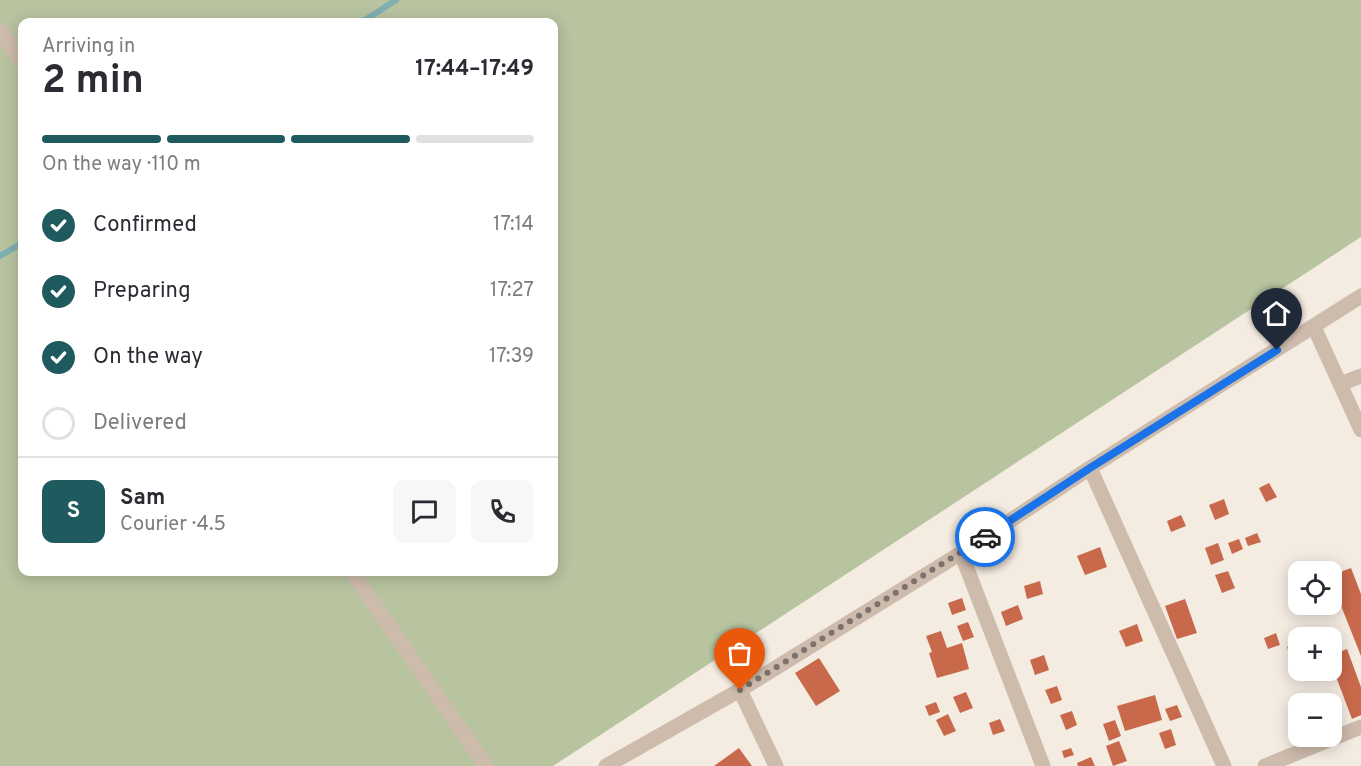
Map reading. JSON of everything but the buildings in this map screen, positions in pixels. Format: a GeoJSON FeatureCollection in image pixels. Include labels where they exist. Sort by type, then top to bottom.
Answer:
{"type":"FeatureCollection","features":[{"type":"Feature","properties":{"kind":"street"},"geometry":{"type":"LineString","coordinates":[[0,30],[18,57]]}},
{"type":"Feature","properties":{"kind":"street"},"geometry":{"type":"LineString","coordinates":[[606,766],[740,690],[960,553],[1361,296]]}},
{"type":"Feature","properties":{"kind":"street"},"geometry":{"type":"LineString","coordinates":[[1314,327],[1361,430]]}},
{"type":"Feature","properties":{"kind":"street"},"geometry":{"type":"LineString","coordinates":[[1340,384],[1361,376]]}},
{"type":"Feature","properties":{"kind":"street"},"geometry":{"type":"LineString","coordinates":[[1090,468],[1224,766]]}},
{"type":"Feature","properties":{"kind":"street"},"geometry":{"type":"LineString","coordinates":[[960,553],[1043,766]]}},
{"type":"Feature","properties":{"kind":"street"},"geometry":{"type":"LineString","coordinates":[[355,576],[486,766]]}},
{"type":"Feature","properties":{"kind":"street"},"geometry":{"type":"LineString","coordinates":[[740,690],[776,766]]}},
{"type":"Feature","properties":{"kind":"street"},"geometry":{"type":"LineString","coordinates":[[1265,766],[1361,728]]}},
{"type":"Feature","properties":{"kind":"green space"},"geometry":{"type":"Polygon","coordinates":[[[0,0],[1361,0],[1361,237],[553,766],[0,766],[0,0]]]}},
{"type":"Feature","properties":{"kind":"waterway"},"geometry":{"type":"LineString","coordinates":[[368,18],[396,0]]}},
{"type":"Feature","properties":{"kind":"waterway"},"geometry":{"type":"LineString","coordinates":[[0,256],[18,245]]}},
{"type":"Feature","properties":{"kind":"way so far"},"geometry":{"type":"LineString","coordinates":[[740,690],[985,537]]}},
{"type":"Feature","properties":{"kind":"route"},"geometry":{"type":"LineString","coordinates":[[985,537],[1277,350]]}}]}
